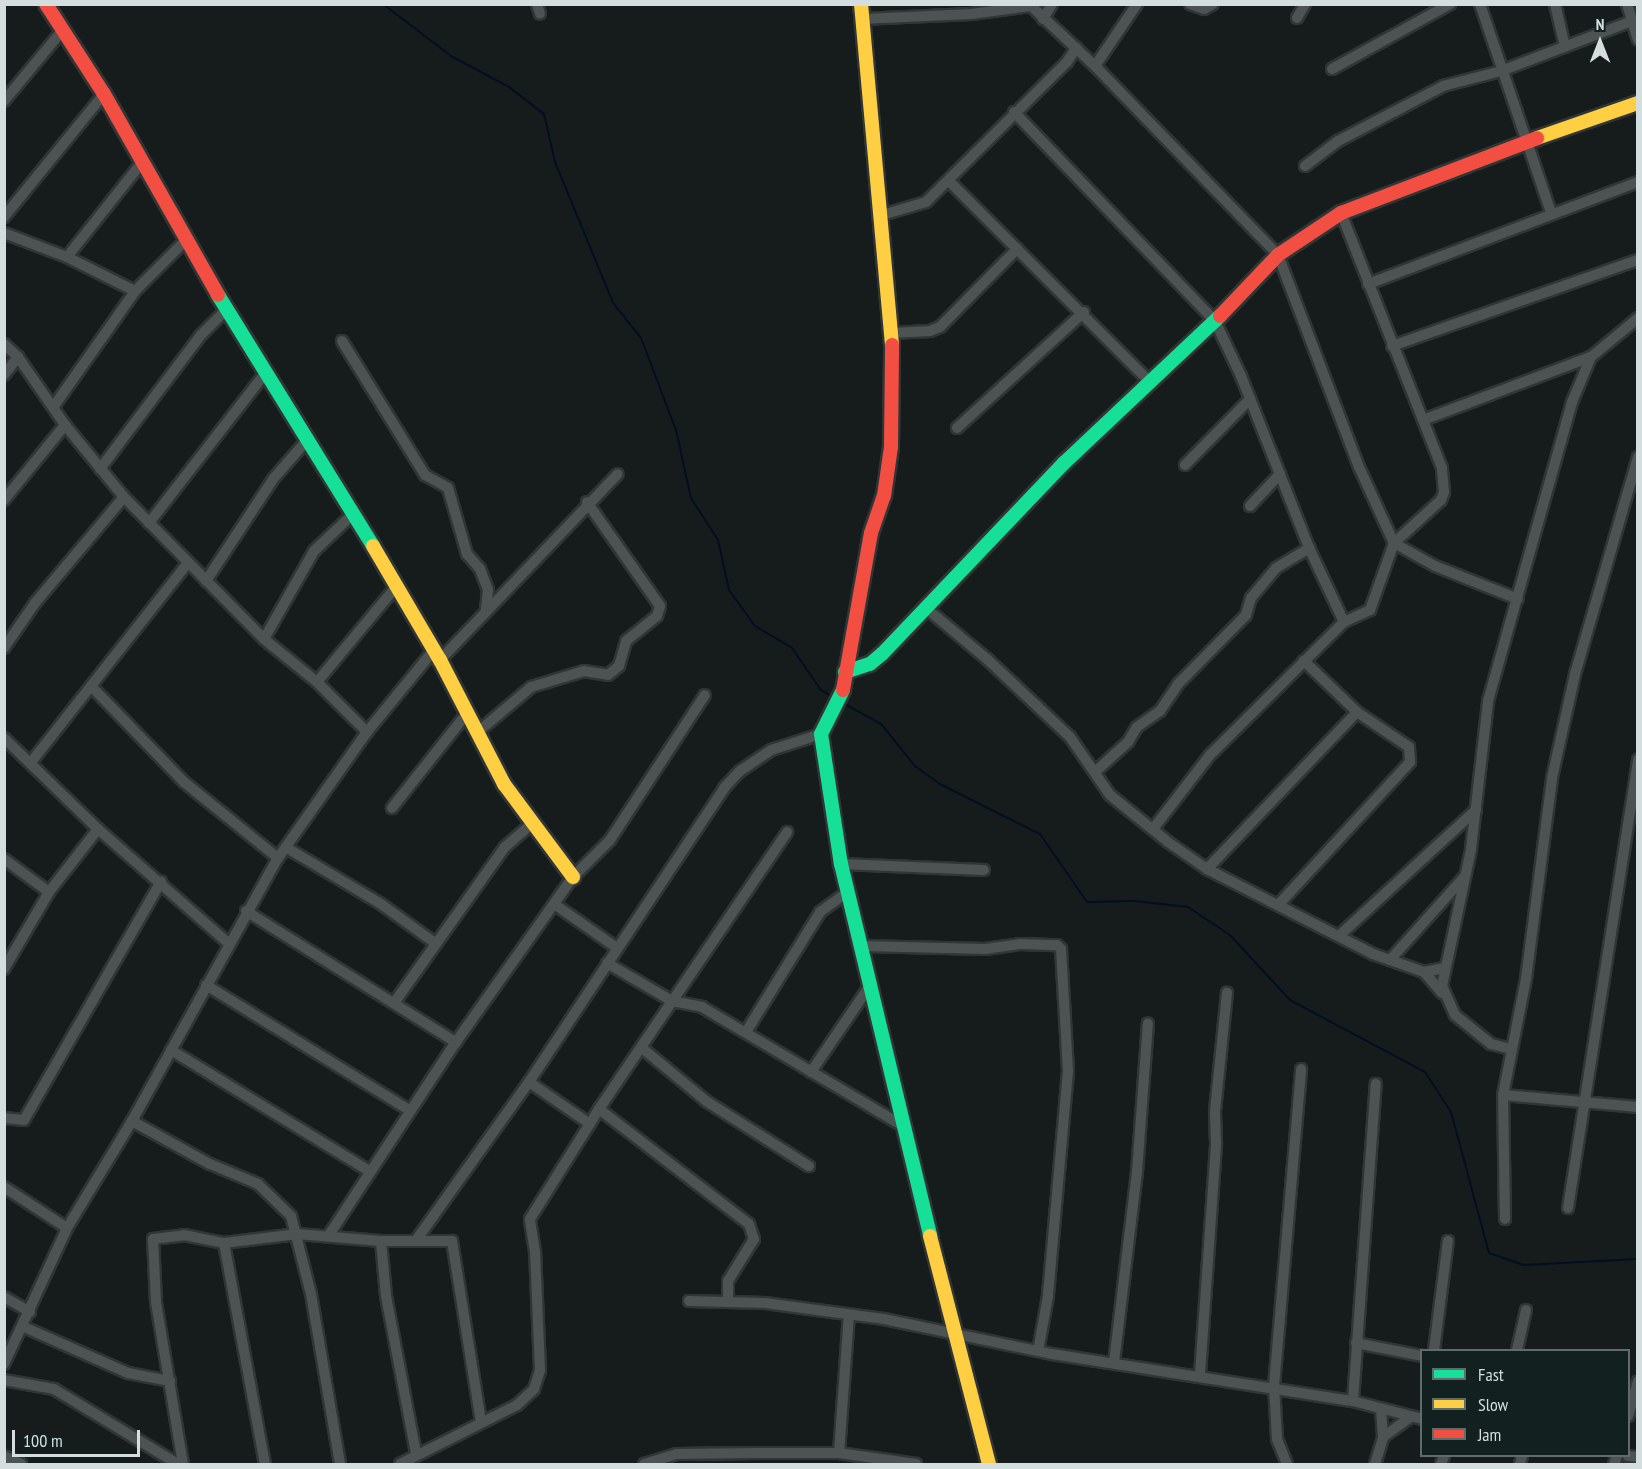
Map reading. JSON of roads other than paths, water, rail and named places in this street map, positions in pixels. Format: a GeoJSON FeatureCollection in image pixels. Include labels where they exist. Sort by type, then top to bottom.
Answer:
{"type":"FeatureCollection","features":[{"type":"Feature","properties":{"kind":"street"},"geometry":{"type":"LineString","coordinates":[[46,4],[104,94],[143,161],[185,241],[309,438],[479,731],[504,784],[573,877]]}},
{"type":"Feature","properties":{"kind":"street"},"geometry":{"type":"LineString","coordinates":[[861,4],[882,215],[894,376],[888,479],[871,533],[842,697],[821,734],[840,864],[862,946],[954,1332],[989,1464]]}},
{"type":"Feature","properties":{"kind":"street"},"geometry":{"type":"LineString","coordinates":[[1043,19],[1052,4]]}},
{"type":"Feature","properties":{"kind":"street"},"geometry":{"type":"LineString","coordinates":[[1095,66],[1137,4]]}},
{"type":"Feature","properties":{"kind":"street"},"geometry":{"type":"LineString","coordinates":[[1190,4],[1204,9],[1213,4]]}},
{"type":"Feature","properties":{"kind":"street"},"geometry":{"type":"LineString","coordinates":[[1297,18],[1305,4]]}},
{"type":"Feature","properties":{"kind":"street"},"geometry":{"type":"LineString","coordinates":[[1332,69],[1450,4]]}},
{"type":"Feature","properties":{"kind":"street"},"geometry":{"type":"LineString","coordinates":[[1480,4],[1501,70],[1529,141],[1551,212]]}},
{"type":"Feature","properties":{"kind":"street"},"geometry":{"type":"LineString","coordinates":[[1555,4],[1565,47]]}},
{"type":"Feature","properties":{"kind":"street"},"geometry":{"type":"LineString","coordinates":[[1627,4],[1638,39]]}},
{"type":"Feature","properties":{"kind":"street"},"geometry":{"type":"LineString","coordinates":[[862,19],[971,14],[1029,5],[1095,66],[1278,255],[1359,467],[1394,543],[1435,566],[1518,599]]}},
{"type":"Feature","properties":{"kind":"street"},"geometry":{"type":"LineString","coordinates":[[1305,166],[1338,141],[1443,86],[1501,70],[1632,21]]}},
{"type":"Feature","properties":{"kind":"street"},"geometry":{"type":"LineString","coordinates":[[4,101],[62,31]]}},
{"type":"Feature","properties":{"kind":"street"},"geometry":{"type":"LineString","coordinates":[[882,215],[926,202],[1014,112],[1067,62],[1076,48]]}},
{"type":"Feature","properties":{"kind":"street"},"geometry":{"type":"LineString","coordinates":[[4,217],[104,94]]}},
{"type":"Feature","properties":{"kind":"street"},"geometry":{"type":"LineString","coordinates":[[845,672],[870,664],[1064,464],[1215,321],[1278,255],[1341,213],[1529,141],[1638,103]]}},
{"type":"Feature","properties":{"kind":"street"},"geometry":{"type":"LineString","coordinates":[[1014,112],[1215,321],[1250,399],[1309,548],[1344,622]]}},
{"type":"Feature","properties":{"kind":"street"},"geometry":{"type":"LineString","coordinates":[[67,257],[143,161]]}},
{"type":"Feature","properties":{"kind":"street"},"geometry":{"type":"LineString","coordinates":[[949,181],[1084,312],[1151,383]]}},
{"type":"Feature","properties":{"kind":"street"},"geometry":{"type":"LineString","coordinates":[[1368,284],[1551,212],[1638,182]]}},
{"type":"Feature","properties":{"kind":"street"},"geometry":{"type":"LineString","coordinates":[[1153,829],[1210,755],[1344,622],[1370,609],[1394,543],[1441,500],[1444,492],[1442,468],[1341,213]]}},
{"type":"Feature","properties":{"kind":"street"},"geometry":{"type":"LineString","coordinates":[[4,233],[67,257],[135,291]]}},
{"type":"Feature","properties":{"kind":"street"},"geometry":{"type":"LineString","coordinates":[[54,406],[135,291],[185,241]]}},
{"type":"Feature","properties":{"kind":"street"},"geometry":{"type":"LineString","coordinates":[[891,333],[930,331],[940,327],[1017,249]]}},
{"type":"Feature","properties":{"kind":"street"},"geometry":{"type":"LineString","coordinates":[[1392,346],[1638,260]]}},
{"type":"Feature","properties":{"kind":"street"},"geometry":{"type":"LineString","coordinates":[[100,469],[201,335],[227,309]]}},
{"type":"Feature","properties":{"kind":"street"},"geometry":{"type":"LineString","coordinates":[[957,428],[1084,312]]}},
{"type":"Feature","properties":{"kind":"street"},"geometry":{"type":"LineString","coordinates":[[1423,420],[1591,357],[1638,318]]}},
{"type":"Feature","properties":{"kind":"street"},"geometry":{"type":"LineString","coordinates":[[342,341],[425,475],[448,488],[468,554],[480,569],[488,590],[486,610]]}},
{"type":"Feature","properties":{"kind":"street"},"geometry":{"type":"LineString","coordinates":[[4,344],[18,357],[65,425],[123,497],[264,639],[317,682],[367,732]]}},
{"type":"Feature","properties":{"kind":"street"},"geometry":{"type":"LineString","coordinates":[[4,375],[18,357]]}},
{"type":"Feature","properties":{"kind":"street"},"geometry":{"type":"LineString","coordinates":[[1442,993],[1445,968],[1466,875],[1488,701],[1572,402],[1591,357]]}},
{"type":"Feature","properties":{"kind":"street"},"geometry":{"type":"LineString","coordinates":[[149,523],[266,372]]}},
{"type":"Feature","properties":{"kind":"street"},"geometry":{"type":"LineString","coordinates":[[1185,465],[1250,399]]}},
{"type":"Feature","properties":{"kind":"street"},"geometry":{"type":"LineString","coordinates":[[4,500],[65,425]]}},
{"type":"Feature","properties":{"kind":"street"},"geometry":{"type":"LineString","coordinates":[[206,581],[274,478],[309,438]]}},
{"type":"Feature","properties":{"kind":"street"},"geometry":{"type":"LineString","coordinates":[[1505,1219],[1503,1095],[1526,979],[1552,778],[1575,674],[1638,457]]}},
{"type":"Feature","properties":{"kind":"street"},"geometry":{"type":"LineString","coordinates":[[4,1364],[24,1327],[67,1228],[132,1121],[228,943],[278,858],[367,732],[436,656],[486,610],[587,502],[618,474]]}},
{"type":"Feature","properties":{"kind":"street"},"geometry":{"type":"LineString","coordinates":[[1250,506],[1280,474]]}},
{"type":"Feature","properties":{"kind":"street"},"geometry":{"type":"LineString","coordinates":[[4,648],[35,603],[123,497]]}},
{"type":"Feature","properties":{"kind":"street"},"geometry":{"type":"LineString","coordinates":[[479,731],[531,687],[584,671],[608,675],[619,666],[626,641],[657,616],[660,606],[587,502]]}},
{"type":"Feature","properties":{"kind":"street"},"geometry":{"type":"LineString","coordinates":[[264,639],[314,551],[353,514]]}},
{"type":"Feature","properties":{"kind":"street"},"geometry":{"type":"LineString","coordinates":[[1095,772],[1128,742],[1137,727],[1160,711],[1178,684],[1246,615],[1251,598],[1276,568],[1309,548]]}},
{"type":"Feature","properties":{"kind":"street"},"geometry":{"type":"LineString","coordinates":[[32,761],[187,564]]}},
{"type":"Feature","properties":{"kind":"street"},"geometry":{"type":"LineString","coordinates":[[317,682],[395,588]]}},
{"type":"Feature","properties":{"kind":"street"},"geometry":{"type":"LineString","coordinates":[[926,608],[987,658],[1070,737],[1110,795],[1153,829],[1207,869],[1280,903],[1390,960],[1424,972],[1442,993],[1455,1015],[1491,1044],[1511,1049]]}},
{"type":"Feature","properties":{"kind":"street"},"geometry":{"type":"LineString","coordinates":[[1280,903],[1410,762],[1409,747],[1357,712],[1304,661]]}},
{"type":"Feature","properties":{"kind":"street"},"geometry":{"type":"LineString","coordinates":[[91,686],[184,782],[278,858]]}},
{"type":"Feature","properties":{"kind":"street"},"geometry":{"type":"LineString","coordinates":[[329,1235],[409,1110],[456,1042],[557,906],[573,877],[610,840],[705,695]]}},
{"type":"Feature","properties":{"kind":"street"},"geometry":{"type":"LineString","coordinates":[[392,808],[468,712]]}},
{"type":"Feature","properties":{"kind":"street"},"geometry":{"type":"LineString","coordinates":[[1207,869],[1357,712]]}},
{"type":"Feature","properties":{"kind":"street"},"geometry":{"type":"LineString","coordinates":[[417,1239],[529,1082],[732,780],[786,742],[821,734]]}},
{"type":"Feature","properties":{"kind":"street"},"geometry":{"type":"LineString","coordinates":[[4,738],[32,761],[98,829],[228,943]]}},
{"type":"Feature","properties":{"kind":"street"},"geometry":{"type":"LineString","coordinates":[[1568,1208],[1582,1103],[1602,1004],[1638,759]]}},
{"type":"Feature","properties":{"kind":"street"},"geometry":{"type":"LineString","coordinates":[[1341,935],[1476,810]]}},
{"type":"Feature","properties":{"kind":"street"},"geometry":{"type":"LineString","coordinates":[[394,1003],[505,847],[533,823]]}},
{"type":"Feature","properties":{"kind":"street"},"geometry":{"type":"LineString","coordinates":[[4,969],[49,892],[98,829]]}},
{"type":"Feature","properties":{"kind":"street"},"geometry":{"type":"LineString","coordinates":[[400,1464],[517,1405],[534,1389],[540,1370],[536,1252],[530,1219],[599,1109],[787,832]]}},
{"type":"Feature","properties":{"kind":"street"},"geometry":{"type":"LineString","coordinates":[[287,848],[381,904],[435,943]]}},
{"type":"Feature","properties":{"kind":"street"},"geometry":{"type":"LineString","coordinates":[[4,860],[49,892]]}},
{"type":"Feature","properties":{"kind":"street"},"geometry":{"type":"LineString","coordinates":[[840,864],[879,863],[900,870],[984,870]]}},
{"type":"Feature","properties":{"kind":"street"},"geometry":{"type":"LineString","coordinates":[[1390,960],[1466,875]]}},
{"type":"Feature","properties":{"kind":"street"},"geometry":{"type":"LineString","coordinates":[[4,1118],[24,1120],[161,882]]}},
{"type":"Feature","properties":{"kind":"street"},"geometry":{"type":"LineString","coordinates":[[746,1032],[820,912],[848,892]]}},
{"type":"Feature","properties":{"kind":"street"},"geometry":{"type":"LineString","coordinates":[[557,906],[617,948]]}},
{"type":"Feature","properties":{"kind":"street"},"geometry":{"type":"LineString","coordinates":[[246,911],[456,1042]]}},
{"type":"Feature","properties":{"kind":"street"},"geometry":{"type":"LineString","coordinates":[[862,946],[985,949],[1020,944],[1057,945],[1061,949],[1068,1071],[1048,1296],[1038,1351]]}},
{"type":"Feature","properties":{"kind":"street"},"geometry":{"type":"LineString","coordinates":[[607,963],[672,1001],[702,1007],[905,1127]]}},
{"type":"Feature","properties":{"kind":"street"},"geometry":{"type":"LineString","coordinates":[[1424,972],[1445,968]]}},
{"type":"Feature","properties":{"kind":"street"},"geometry":{"type":"LineString","coordinates":[[811,1072],[871,984]]}},
{"type":"Feature","properties":{"kind":"street"},"geometry":{"type":"LineString","coordinates":[[206,986],[409,1110]]}},
{"type":"Feature","properties":{"kind":"street"},"geometry":{"type":"LineString","coordinates":[[1200,1374],[1216,1143],[1215,1111],[1227,993]]}},
{"type":"Feature","properties":{"kind":"street"},"geometry":{"type":"LineString","coordinates":[[1114,1362],[1137,1172],[1148,1023]]}},
{"type":"Feature","properties":{"kind":"street"},"geometry":{"type":"LineString","coordinates":[[642,1048],[706,1101],[808,1166]]}},
{"type":"Feature","properties":{"kind":"street"},"geometry":{"type":"LineString","coordinates":[[171,1050],[369,1171]]}},
{"type":"Feature","properties":{"kind":"street"},"geometry":{"type":"LineString","coordinates":[[1287,1464],[1277,1439],[1274,1386],[1301,1069]]}},
{"type":"Feature","properties":{"kind":"street"},"geometry":{"type":"LineString","coordinates":[[529,1082],[590,1124]]}},
{"type":"Feature","properties":{"kind":"street"},"geometry":{"type":"LineString","coordinates":[[1353,1401],[1376,1084]]}},
{"type":"Feature","properties":{"kind":"street"},"geometry":{"type":"LineString","coordinates":[[1503,1095],[1638,1107]]}},
{"type":"Feature","properties":{"kind":"street"},"geometry":{"type":"LineString","coordinates":[[599,1109],[749,1224],[754,1239],[728,1281],[728,1302]]}},
{"type":"Feature","properties":{"kind":"street"},"geometry":{"type":"LineString","coordinates":[[132,1121],[210,1164],[258,1185],[291,1216],[297,1234],[340,1464]]}},
{"type":"Feature","properties":{"kind":"street"},"geometry":{"type":"LineString","coordinates":[[4,1187],[67,1228]]}},
{"type":"Feature","properties":{"kind":"street"},"geometry":{"type":"LineString","coordinates":[[183,1464],[156,1302],[153,1239],[184,1235],[224,1243],[297,1234],[381,1241],[417,1239],[452,1241],[481,1422]]}},
{"type":"Feature","properties":{"kind":"street"},"geometry":{"type":"LineString","coordinates":[[381,1241],[386,1296],[416,1454]]}},
{"type":"Feature","properties":{"kind":"street"},"geometry":{"type":"LineString","coordinates":[[1434,1349],[1448,1241]]}},
{"type":"Feature","properties":{"kind":"street"},"geometry":{"type":"LineString","coordinates":[[224,1243],[265,1464]]}},
{"type":"Feature","properties":{"kind":"street"},"geometry":{"type":"LineString","coordinates":[[4,1297],[30,1312]]}},
{"type":"Feature","properties":{"kind":"street"},"geometry":{"type":"LineString","coordinates":[[689,1301],[728,1302],[849,1315],[954,1332],[1038,1351],[1274,1386],[1353,1401],[1409,1418],[1420,1419]]}},
{"type":"Feature","properties":{"kind":"street"},"geometry":{"type":"LineString","coordinates":[[1517,1349],[1526,1311]]}},
{"type":"Feature","properties":{"kind":"street"},"geometry":{"type":"LineString","coordinates":[[839,1453],[849,1315]]}},
{"type":"Feature","properties":{"kind":"street"},"geometry":{"type":"LineString","coordinates":[[24,1327],[128,1373],[170,1381]]}},
{"type":"Feature","properties":{"kind":"street"},"geometry":{"type":"LineString","coordinates":[[1356,1343],[1420,1356]]}},
{"type":"Feature","properties":{"kind":"street"},"geometry":{"type":"LineString","coordinates":[[4,1380],[40,1384],[54,1389],[178,1464]]}},
{"type":"Feature","properties":{"kind":"street"},"geometry":{"type":"LineString","coordinates":[[1630,1412],[1638,1381]]}},
{"type":"Feature","properties":{"kind":"street"},"geometry":{"type":"LineString","coordinates":[[1375,1464],[1383,1437],[1381,1410]]}},
{"type":"Feature","properties":{"kind":"street"},"geometry":{"type":"LineString","coordinates":[[1383,1437],[1409,1418]]}},
{"type":"Feature","properties":{"kind":"street"},"geometry":{"type":"LineString","coordinates":[[644,1464],[679,1459],[839,1453],[916,1464]]}},
{"type":"Feature","properties":{"kind":"street"},"geometry":{"type":"LineString","coordinates":[[4,1456],[21,1464]]}},
{"type":"Feature","properties":{"kind":"waterway"},"geometry":{"type":"LineString","coordinates":[[383,4],[451,56],[509,87],[544,114],[555,162],[613,303],[641,338],[676,430],[691,498],[718,540],[729,590],[755,626],[792,648],[821,690],[836,699]]}},
{"type":"Feature","properties":{"kind":"waterway"},"geometry":{"type":"LineString","coordinates":[[843,703],[881,724],[915,766],[940,784],[1040,834],[1087,902],[1135,901],[1188,907],[1230,935],[1290,1000],[1425,1072],[1451,1112],[1489,1253],[1523,1265],[1638,1259]]}}]}
